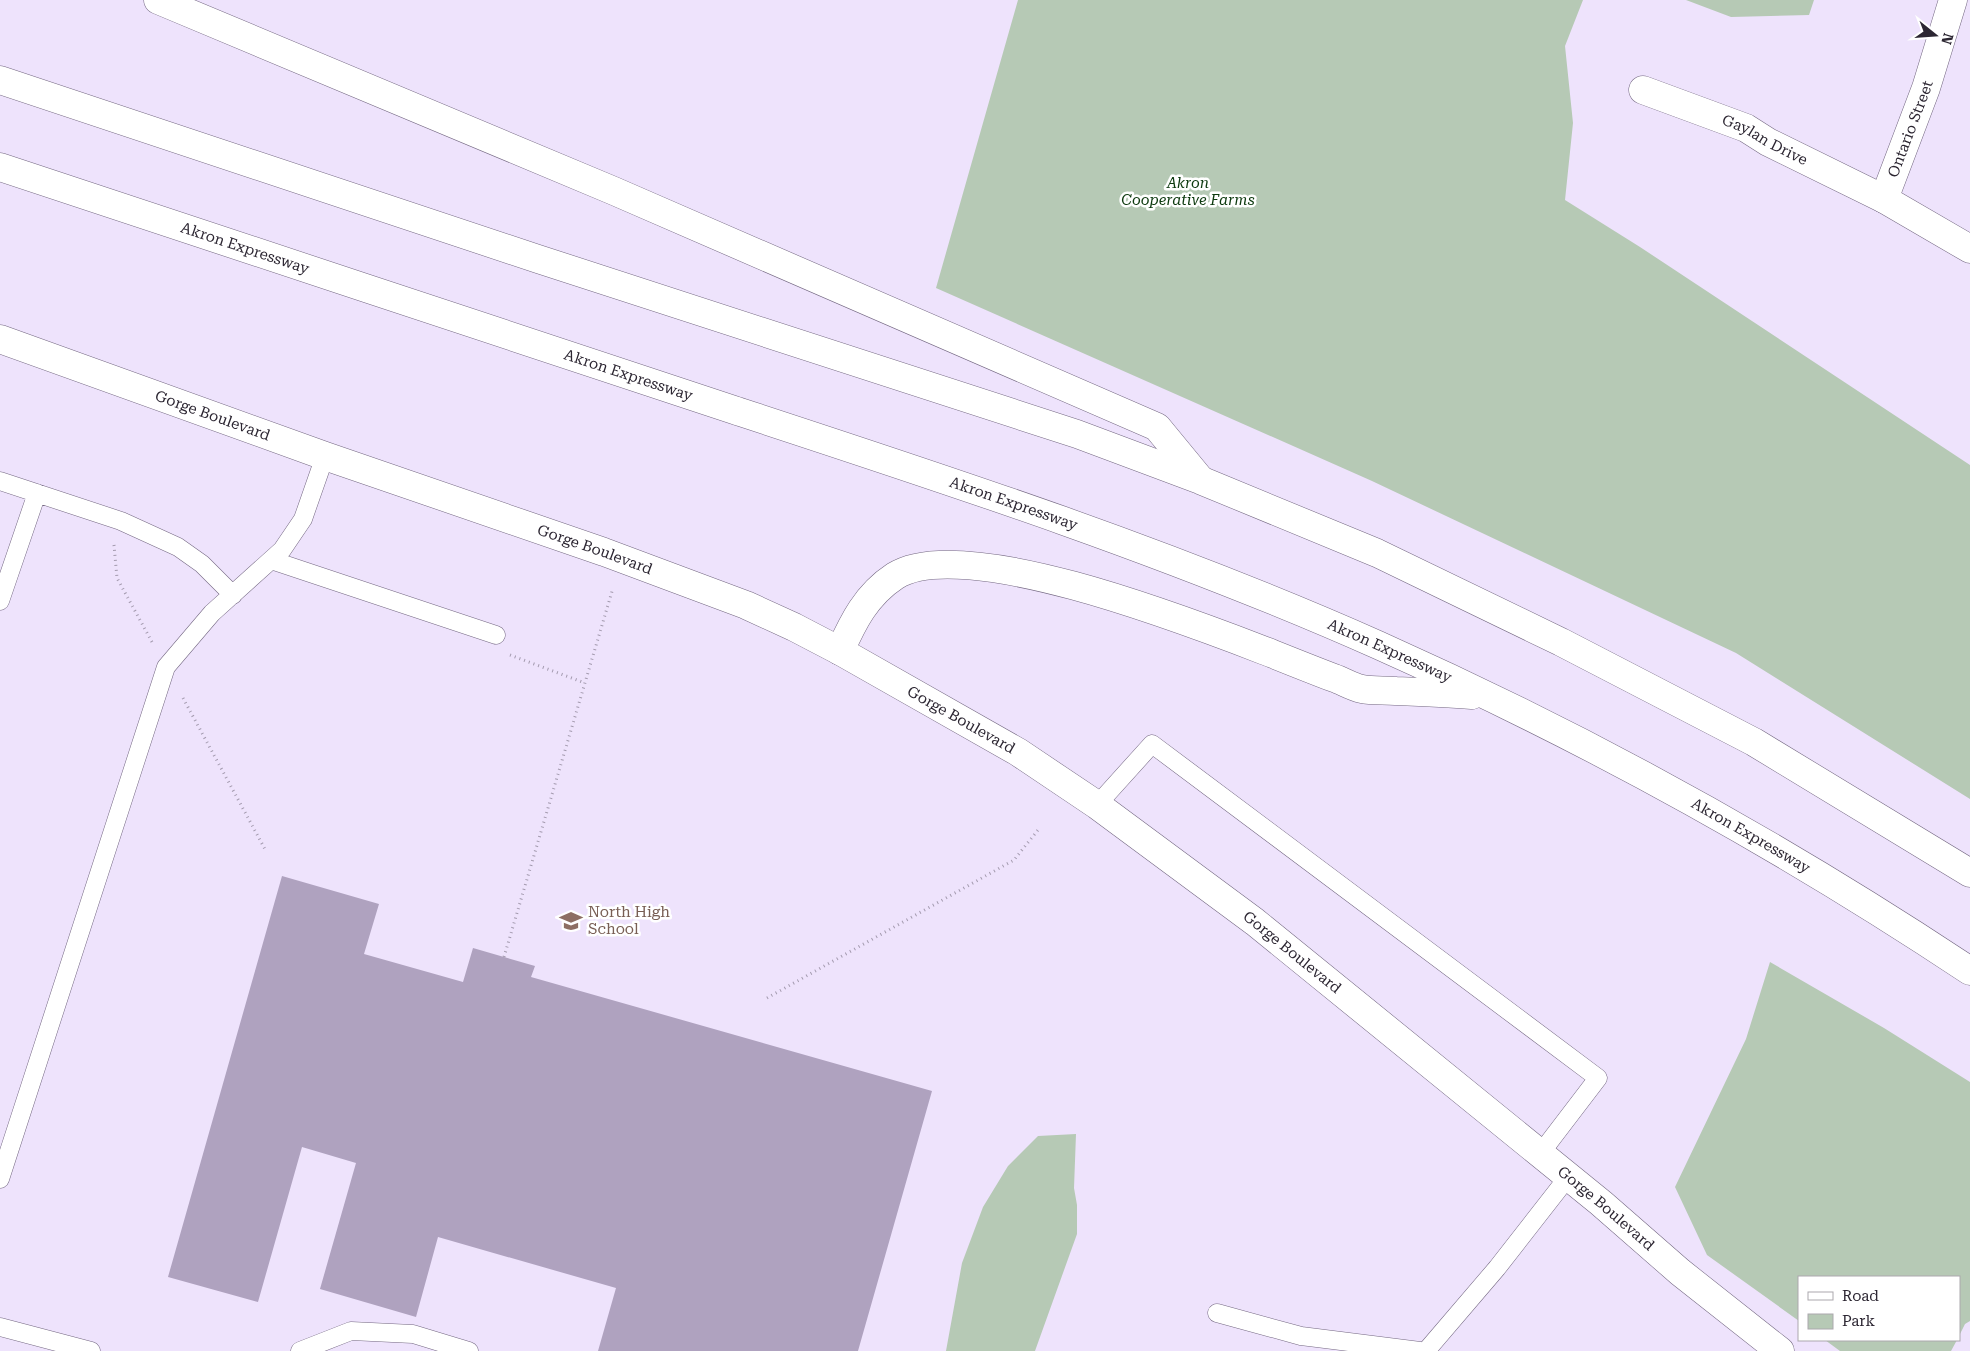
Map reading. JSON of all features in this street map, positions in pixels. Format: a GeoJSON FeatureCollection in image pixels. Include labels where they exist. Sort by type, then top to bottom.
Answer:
{"type":"FeatureCollection","features":[{"type":"Feature","properties":{"kind":"main road"},"geometry":{"type":"LineString","coordinates":[[158,0],[614,191],[1157,427],[1200,480]]}},
{"type":"Feature","properties":{"kind":"main road","name":"Ontario Street"},"geometry":{"type":"LineString","coordinates":[[1884,200],[1926,88],[1953,0]]}},
{"type":"Feature","properties":{"kind":"main road"},"geometry":{"type":"LineString","coordinates":[[0,80],[528,256],[1059,428],[1200,480],[1377,553],[1561,642],[1754,742],[1970,873]]}},
{"type":"Feature","properties":{"kind":"main road","name":"Gaylan Drive"},"geometry":{"type":"LineString","coordinates":[[1643,90],[1746,128],[1768,142],[1884,200],[1970,249]]}},
{"type":"Feature","properties":{"kind":"main road","name":"Akron Expressway"},"geometry":{"type":"LineString","coordinates":[[0,167],[930,474],[1133,545],[1280,603],[1487,696],[1608,756],[1801,863],[1897,922],[1970,971]]}},
{"type":"Feature","properties":{"kind":"main road","name":"Gorge Boulevard"},"geometry":{"type":"LineString","coordinates":[[0,339],[325,456],[604,552],[737,602],[794,627],[840,651],[1018,752],[1097,805],[1255,922],[1568,1177],[1770,1348]]}},
{"type":"Feature","properties":{"kind":"main road"},"geometry":{"type":"LineString","coordinates":[[840,651],[857,615],[874,594],[896,575],[919,567],[938,564],[966,565],[996,568],[1104,594],[1253,646],[1362,689],[1487,696]]}},
{"type":"Feature","properties":{"kind":"lane"},"geometry":{"type":"LineString","coordinates":[[0,1179],[166,667],[212,613],[282,550],[303,519],[325,456]]}},
{"type":"Feature","properties":{"kind":"lane"},"geometry":{"type":"LineString","coordinates":[[0,481],[121,521],[178,547],[202,564],[233,595]]}},
{"type":"Feature","properties":{"kind":"lane"},"geometry":{"type":"LineString","coordinates":[[0,602],[37,493]]}},
{"type":"Feature","properties":{"kind":"lane"},"geometry":{"type":"LineString","coordinates":[[271,560],[496,635]]}},
{"type":"Feature","properties":{"kind":"lane"},"geometry":{"type":"LineString","coordinates":[[1097,805],[1152,744],[1598,1078],[1540,1154]]}},
{"type":"Feature","properties":{"kind":"lane"},"geometry":{"type":"LineString","coordinates":[[1426,1351],[1497,1268],[1568,1177]]}},
{"type":"Feature","properties":{"kind":"lane"},"geometry":{"type":"LineString","coordinates":[[1217,1313],[1301,1336],[1420,1351]]}},
{"type":"Feature","properties":{"kind":"lane"},"geometry":{"type":"LineString","coordinates":[[0,1327],[91,1351]]}},
{"type":"Feature","properties":{"kind":"lane"},"geometry":{"type":"LineString","coordinates":[[300,1351],[351,1331],[413,1334],[469,1351]]}},
{"type":"Feature","properties":{"kind":"path"},"geometry":{"type":"LineString","coordinates":[[504,957],[605,616]]}},
{"type":"Feature","properties":{"kind":"path"},"geometry":{"type":"LineString","coordinates":[[496,635],[506,654],[585,683]]}},
{"type":"Feature","properties":{"kind":"path"},"geometry":{"type":"LineString","coordinates":[[767,998],[1014,860],[1038,830]]}},
{"type":"Feature","properties":{"kind":"green space","name":"Akron Cooperative Farms"},"geometry":{"type":"Polygon","coordinates":[[[1018,0],[1583,0],[1565,46],[1573,123],[1565,200],[1640,247],[1970,465],[1970,799],[1736,653],[1372,481],[936,288],[1018,0]]]}},
{"type":"Feature","properties":{"kind":"green space"},"geometry":{"type":"Polygon","coordinates":[[[1686,0],[1814,0],[1809,15],[1731,17],[1686,0]]]}},
{"type":"Feature","properties":{"kind":"green space"},"geometry":{"type":"Polygon","coordinates":[[[1770,962],[1884,1028],[1970,1082],[1970,1321],[1965,1324],[1960,1334],[1960,1276],[1798,1276],[1798,1320],[1707,1255],[1675,1187],[1746,1039],[1770,962]]]}},
{"type":"Feature","properties":{"kind":"green space"},"geometry":{"type":"Polygon","coordinates":[[[1076,1134],[1074,1188],[1077,1205],[1077,1234],[1035,1351],[946,1351],[962,1263],[983,1207],[1008,1166],[1038,1136],[1076,1134]]]}},
{"type":"Feature","properties":{"kind":"green space"},"geometry":{"type":"Polygon","coordinates":[[[1826,1341],[1956,1341],[1951,1351],[1840,1351],[1826,1341]]]}},
{"type":"Feature","properties":{"kind":"building"},"geometry":{"type":"Polygon","coordinates":[[[282,876],[379,904],[364,954],[463,982],[473,948],[535,966],[531,977],[932,1091],[858,1351],[598,1351],[616,1288],[438,1237],[416,1317],[320,1289],[356,1163],[302,1147],[258,1302],[168,1277],[282,876]]]}},
{"type":"Feature","properties":{"kind":"place","name":"North High School"},"geometry":{"type":"Point","coordinates":[571,921]}}]}
